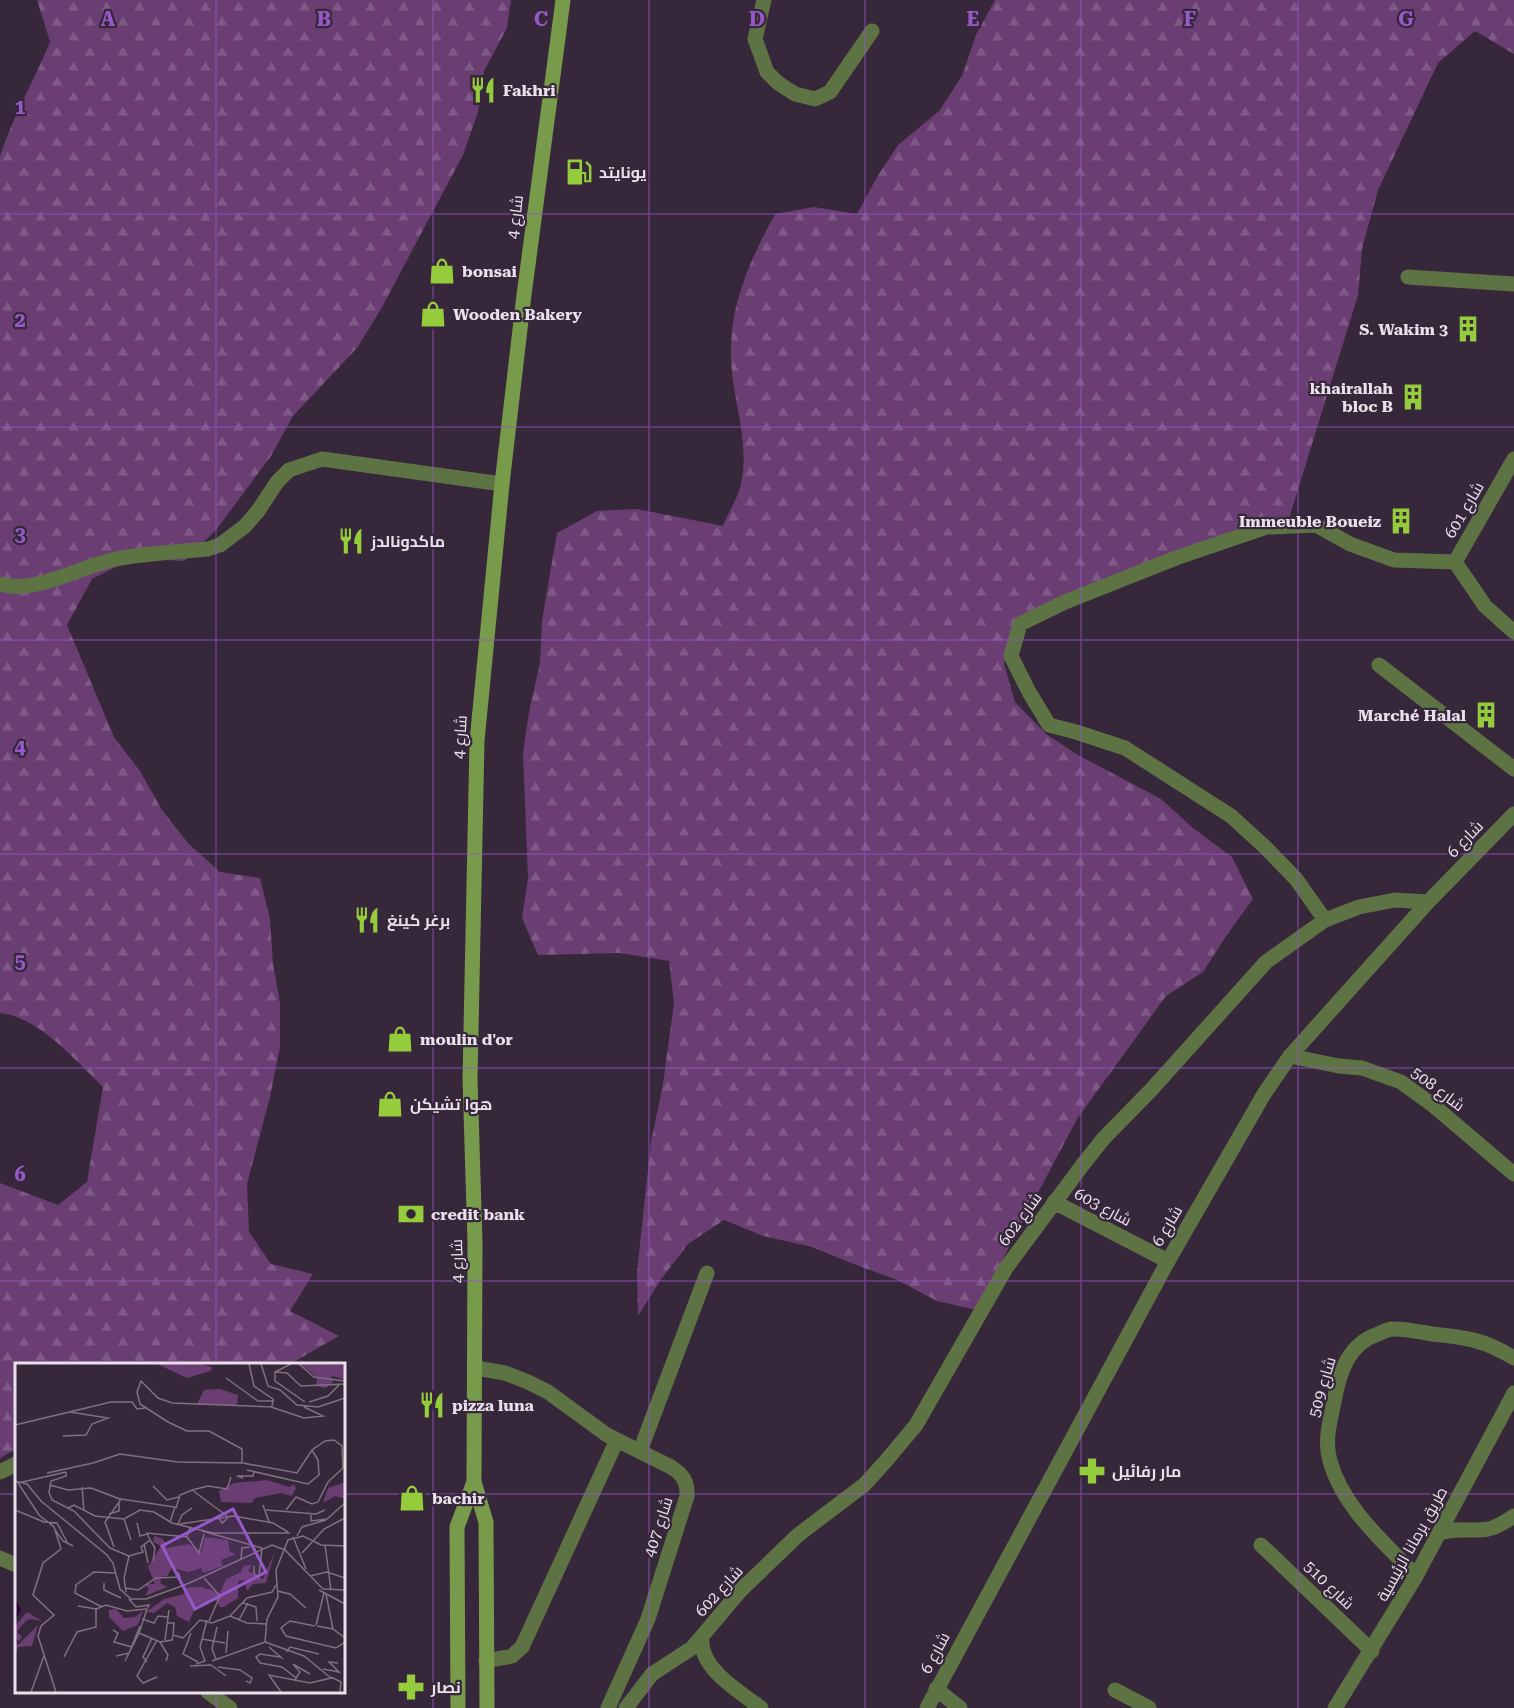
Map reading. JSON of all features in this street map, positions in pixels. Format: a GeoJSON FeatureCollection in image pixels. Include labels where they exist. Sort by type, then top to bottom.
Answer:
{"type":"FeatureCollection","features":[{"type":"Feature","properties":{"kind":"main road","name":"شارع 4"},"geometry":{"type":"LineString","coordinates":[[487,1708],[486,1522],[474,1482],[476,1368],[471,1079],[477,741],[502,484],[563,0]]}},
{"type":"Feature","properties":{"kind":"main road","name":"شارع 4"},"geometry":{"type":"LineString","coordinates":[[458,1708],[457,1527],[474,1482]]}},
{"type":"Feature","properties":{"kind":"street"},"geometry":{"type":"LineString","coordinates":[[764,0],[756,39],[767,72],[778,83],[795,94],[815,99],[830,92],[872,31]]}},
{"type":"Feature","properties":{"kind":"street"},"geometry":{"type":"LineString","coordinates":[[1407,277],[1514,284]]}},
{"type":"Feature","properties":{"kind":"street"},"geometry":{"type":"LineString","coordinates":[[0,584],[11,587],[38,584],[116,559],[208,549],[220,544],[245,526],[277,482],[289,470],[307,462],[322,459],[502,484]]}},
{"type":"Feature","properties":{"kind":"street","name":"شارع 601"},"geometry":{"type":"LineString","coordinates":[[1514,459],[1455,562],[1485,606],[1514,632]]}},
{"type":"Feature","properties":{"kind":"street"},"geometry":{"type":"LineString","coordinates":[[1325,920],[1296,879],[1231,816],[1125,748],[1049,726],[1011,656],[1020,624],[1065,602],[1176,558],[1267,527],[1316,525],[1350,544],[1394,560],[1455,562]]}},
{"type":"Feature","properties":{"kind":"street"},"geometry":{"type":"LineString","coordinates":[[1379,665],[1514,769]]}},
{"type":"Feature","properties":{"kind":"street","name":"شارع 6"},"geometry":{"type":"LineString","coordinates":[[927,1708],[1168,1261],[1264,1094],[1290,1056],[1428,902],[1514,814]]}},
{"type":"Feature","properties":{"kind":"street","name":"شارع 602"},"geometry":{"type":"LineString","coordinates":[[626,1708],[652,1674],[702,1639],[714,1620],[741,1590],[798,1536],[864,1485],[916,1425],[1006,1268],[1054,1202],[1104,1138],[1266,962],[1325,920],[1359,908],[1395,900],[1428,902]]}},
{"type":"Feature","properties":{"kind":"street","name":"شارع 508"},"geometry":{"type":"LineString","coordinates":[[1290,1056],[1338,1066],[1362,1068],[1401,1082],[1434,1106],[1514,1174]]}},
{"type":"Feature","properties":{"kind":"street","name":"شارع 603"},"geometry":{"type":"LineString","coordinates":[[1054,1202],[1168,1261]]}},
{"type":"Feature","properties":{"kind":"street"},"geometry":{"type":"LineString","coordinates":[[640,1451],[707,1273]]}},
{"type":"Feature","properties":{"kind":"street","name":"شارع 509"},"geometry":{"type":"LineString","coordinates":[[1416,1576],[1365,1522],[1348,1500],[1330,1461],[1327,1439],[1342,1371],[1348,1356],[1368,1337],[1390,1329],[1469,1338],[1498,1348],[1514,1358]]}},
{"type":"Feature","properties":{"kind":"street","name":"شارع 407"},"geometry":{"type":"LineString","coordinates":[[476,1368],[505,1373],[548,1392],[617,1440],[681,1473],[688,1487],[648,1619],[608,1708]]}},
{"type":"Feature","properties":{"kind":"street","name":"طريق برمانا الرئيسية"},"geometry":{"type":"LineString","coordinates":[[1335,1708],[1416,1576],[1514,1393]]}},
{"type":"Feature","properties":{"kind":"street"},"geometry":{"type":"LineString","coordinates":[[486,1661],[512,1656],[522,1647],[617,1440]]}},
{"type":"Feature","properties":{"kind":"street"},"geometry":{"type":"LineString","coordinates":[[0,1472],[15,1464]]}},
{"type":"Feature","properties":{"kind":"street"},"geometry":{"type":"LineString","coordinates":[[1440,1533],[1451,1529],[1488,1529],[1514,1516]]}},
{"type":"Feature","properties":{"kind":"street","name":"شارع 510"},"geometry":{"type":"LineString","coordinates":[[1261,1545],[1372,1651]]}},
{"type":"Feature","properties":{"kind":"street"},"geometry":{"type":"LineString","coordinates":[[0,1558],[15,1565]]}},
{"type":"Feature","properties":{"kind":"street"},"geometry":{"type":"LineString","coordinates":[[702,1639],[703,1655],[710,1665],[761,1708]]}},
{"type":"Feature","properties":{"kind":"street"},"geometry":{"type":"LineString","coordinates":[[936,1689],[960,1708]]}},
{"type":"Feature","properties":{"kind":"street"},"geometry":{"type":"LineString","coordinates":[[1115,1690],[1149,1708]]}},
{"type":"Feature","properties":{"kind":"street"},"geometry":{"type":"LineString","coordinates":[[209,1693],[230,1708]]}},
{"type":"Feature","properties":{"kind":"green space"},"geometry":{"type":"Polygon","coordinates":[[[37,0],[511,0],[507,28],[484,71],[478,112],[463,155],[381,309],[357,348],[293,416],[271,456],[216,530],[184,561],[134,558],[92,579],[67,625],[114,737],[140,771],[162,810],[188,843],[220,872],[260,878],[270,919],[273,964],[280,1003],[280,1047],[270,1097],[247,1184],[249,1232],[271,1264],[313,1274],[290,1311],[339,1336],[292,1363],[15,1363],[15,1450],[0,1458],[0,1183],[58,1205],[87,1182],[103,1087],[43,1031],[15,1016],[0,1013],[0,156],[50,42],[37,0]]]}},
{"type":"Feature","properties":{"kind":"green space"},"geometry":{"type":"Polygon","coordinates":[[[995,0],[1514,0],[1514,54],[1475,31],[1438,63],[1378,190],[1362,249],[1358,295],[1288,522],[1014,622],[1004,664],[1015,702],[1046,734],[1078,755],[1161,799],[1193,828],[1232,857],[1253,899],[1203,972],[1166,996],[1077,1119],[976,1310],[937,1301],[897,1280],[812,1247],[763,1236],[724,1220],[688,1244],[662,1278],[638,1316],[637,1272],[651,1142],[663,1084],[674,1003],[669,961],[620,953],[538,955],[522,918],[528,878],[523,753],[540,663],[542,621],[557,533],[597,511],[637,509],[723,526],[740,489],[743,467],[742,433],[731,364],[732,329],[745,278],[775,214],[814,207],[857,214],[898,145],[939,111],[962,76],[976,35],[995,0]]]}},
{"type":"Feature","properties":{"kind":"place","name":"Fakhri"},"geometry":{"type":"Point","coordinates":[483,90]}},
{"type":"Feature","properties":{"kind":"place","name":"يونايتد"},"geometry":{"type":"Point","coordinates":[579,172]}},
{"type":"Feature","properties":{"kind":"place","name":"bonsai"},"geometry":{"type":"Point","coordinates":[442,271]}},
{"type":"Feature","properties":{"kind":"place","name":"Wooden Bakery"},"geometry":{"type":"Point","coordinates":[433,314]}},
{"type":"Feature","properties":{"kind":"place","name":"S. Wakim 3"},"geometry":{"type":"Point","coordinates":[1468,329]}},
{"type":"Feature","properties":{"kind":"place","name":"khairallah bloc B"},"geometry":{"type":"Point","coordinates":[1413,397]}},
{"type":"Feature","properties":{"kind":"place","name":"Immeuble Boueiz"},"geometry":{"type":"Point","coordinates":[1401,521]}},
{"type":"Feature","properties":{"kind":"place","name":"ماكدونالدز"},"geometry":{"type":"Point","coordinates":[351,541]}},
{"type":"Feature","properties":{"kind":"place","name":"Marché Halal"},"geometry":{"type":"Point","coordinates":[1486,715]}},
{"type":"Feature","properties":{"kind":"place","name":"برغر كينغ"},"geometry":{"type":"Point","coordinates":[367,920]}},
{"type":"Feature","properties":{"kind":"place","name":"moulin d'or"},"geometry":{"type":"Point","coordinates":[400,1039]}},
{"type":"Feature","properties":{"kind":"place","name":"هوا تشيكن"},"geometry":{"type":"Point","coordinates":[390,1104]}},
{"type":"Feature","properties":{"kind":"place","name":"credit bank"},"geometry":{"type":"Point","coordinates":[411,1214]}},
{"type":"Feature","properties":{"kind":"place","name":"pizza luna"},"geometry":{"type":"Point","coordinates":[432,1405]}},
{"type":"Feature","properties":{"kind":"place","name":"مار رفائيل"},"geometry":{"type":"Point","coordinates":[1092,1471]}},
{"type":"Feature","properties":{"kind":"place","name":"bachir"},"geometry":{"type":"Point","coordinates":[412,1498]}},
{"type":"Feature","properties":{"kind":"place","name":"نصار"},"geometry":{"type":"Point","coordinates":[411,1687]}}]}
